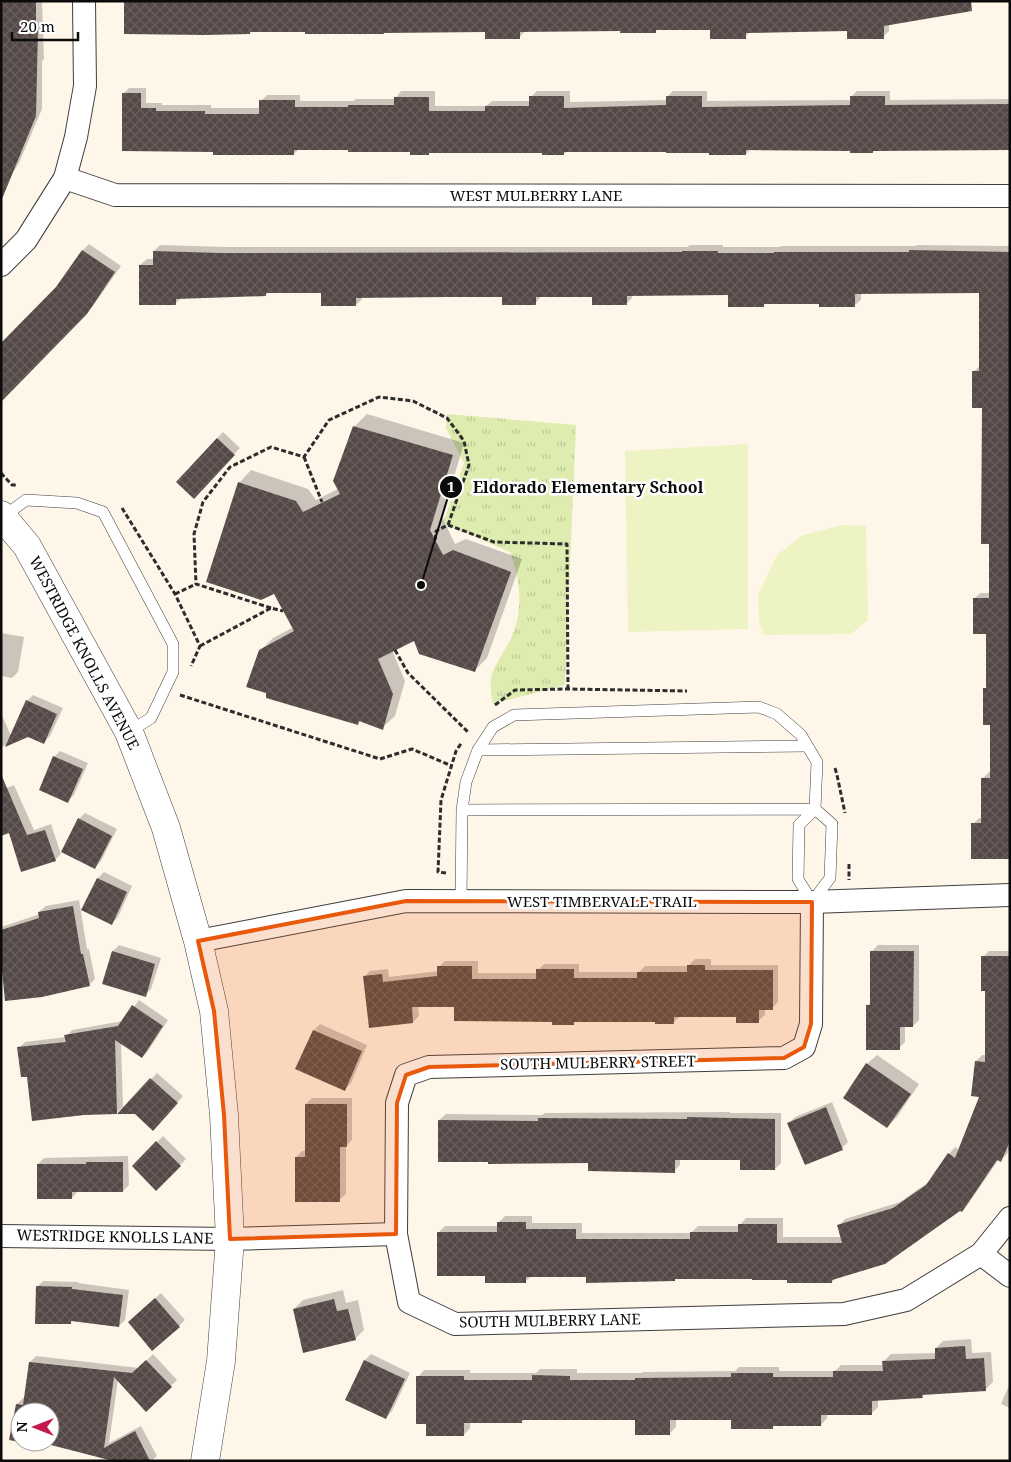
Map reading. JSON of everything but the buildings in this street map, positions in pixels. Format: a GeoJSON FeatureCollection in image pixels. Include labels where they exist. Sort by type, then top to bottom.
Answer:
{"type":"FeatureCollection","features":[{"type":"Feature","properties":{"kind":"street"},"geometry":{"type":"LineString","coordinates":[[1,265],[26,240],[65,178],[76,137],[85,86],[84,1]]}},
{"type":"Feature","properties":{"kind":"street","name":"WEST MULBERRY LANE"},"geometry":{"type":"LineString","coordinates":[[65,178],[115,195],[1010,196]]}},
{"type":"Feature","properties":{"kind":"street","name":"WESTRIDGE KNOLLS AVENUE"},"geometry":{"type":"LineString","coordinates":[[2,516],[27,546],[129,732],[166,828],[198,941],[214,1011],[224,1115],[230,1239],[221,1362],[205,1461]]}},
{"type":"Feature","properties":{"kind":"street","name":"WEST TIMBERVALE TRAIL"},"geometry":{"type":"LineString","coordinates":[[198,941],[406,901],[812,902],[1010,895]]}},
{"type":"Feature","properties":{"kind":"street","name":"SOUTH MULBERRY STREET"},"geometry":{"type":"LineString","coordinates":[[396,1234],[396,1103],[406,1075],[429,1067],[784,1058],[804,1047],[811,1024],[812,902]]}},
{"type":"Feature","properties":{"kind":"street"},"geometry":{"type":"LineString","coordinates":[[1010,1218],[981,1254],[1010,1276]]}},
{"type":"Feature","properties":{"kind":"street","name":"WESTRIDGE KNOLLS LANE"},"geometry":{"type":"LineString","coordinates":[[1,1236],[230,1239],[396,1234]]}},
{"type":"Feature","properties":{"kind":"street","name":"SOUTH MULBERRY LANE"},"geometry":{"type":"LineString","coordinates":[[396,1234],[409,1302],[455,1324],[844,1314],[906,1300],[981,1254]]}},
{"type":"Feature","properties":{"kind":"lane"},"geometry":{"type":"LineString","coordinates":[[2,516],[26,500],[77,503],[103,512],[173,644],[173,672],[151,718],[129,732]]}},
{"type":"Feature","properties":{"kind":"lane"},"geometry":{"type":"LineString","coordinates":[[461,902],[462,810],[466,782],[478,750],[492,727],[514,715],[759,707],[777,714],[801,736],[817,762],[815,809],[799,824],[798,879],[812,902],[830,878],[832,824],[815,809],[462,810]]}},
{"type":"Feature","properties":{"kind":"lane"},"geometry":{"type":"LineString","coordinates":[[478,750],[807,746]]}},
{"type":"Feature","properties":{"kind":"path"},"geometry":{"type":"LineString","coordinates":[[304,457],[329,420],[379,397],[413,401],[447,418],[464,441],[469,465],[448,525],[436,531],[435,540]]}},
{"type":"Feature","properties":{"kind":"path"},"geometry":{"type":"LineString","coordinates":[[196,584],[194,534],[203,502],[230,467],[271,448],[304,457]]}},
{"type":"Feature","properties":{"kind":"path"},"geometry":{"type":"LineString","coordinates":[[304,457],[322,502]]}},
{"type":"Feature","properties":{"kind":"path"},"geometry":{"type":"LineString","coordinates":[[1,473],[12,485],[22,486]]}},
{"type":"Feature","properties":{"kind":"path"},"geometry":{"type":"LineString","coordinates":[[121,507],[175,594],[200,646]]}},
{"type":"Feature","properties":{"kind":"path"},"geometry":{"type":"LineString","coordinates":[[448,525],[494,542],[567,544],[568,689]]}},
{"type":"Feature","properties":{"kind":"path"},"geometry":{"type":"LineString","coordinates":[[175,594],[196,584],[283,611]]}},
{"type":"Feature","properties":{"kind":"path"},"geometry":{"type":"LineString","coordinates":[[189,670],[200,646],[271,608]]}},
{"type":"Feature","properties":{"kind":"path"},"geometry":{"type":"LineString","coordinates":[[396,650],[408,673],[468,732]]}},
{"type":"Feature","properties":{"kind":"path"},"geometry":{"type":"LineString","coordinates":[[178,694],[380,759],[412,749],[452,766]]}},
{"type":"Feature","properties":{"kind":"highlighted area"},"geometry":{"type":"Polygon","coordinates":[[[406,901],[812,902],[811,1024],[804,1047],[784,1058],[429,1067],[406,1075],[397,1103],[396,1234],[230,1239],[224,1115],[214,1011],[198,941],[406,901]]]}},
{"type":"Feature","properties":{"kind":"green space"},"geometry":{"type":"Polygon","coordinates":[[[447,414],[576,425],[565,685],[493,704],[491,677],[509,642],[517,620],[519,597],[517,574],[510,552],[443,523],[464,463],[446,428],[447,414]]]}},
{"type":"Feature","properties":{"kind":"green space"},"geometry":{"type":"Polygon","coordinates":[[[748,444],[748,629],[628,632],[625,451],[748,444]]]}},
{"type":"Feature","properties":{"kind":"green space"},"geometry":{"type":"Polygon","coordinates":[[[842,525],[866,526],[868,620],[851,634],[764,635],[759,622],[758,595],[777,555],[803,535],[842,525]]]}},
{"type":"Feature","properties":{"kind":"place","name":"Eldorado Elementary School"},"geometry":{"type":"Point","coordinates":[421,585]}}]}
